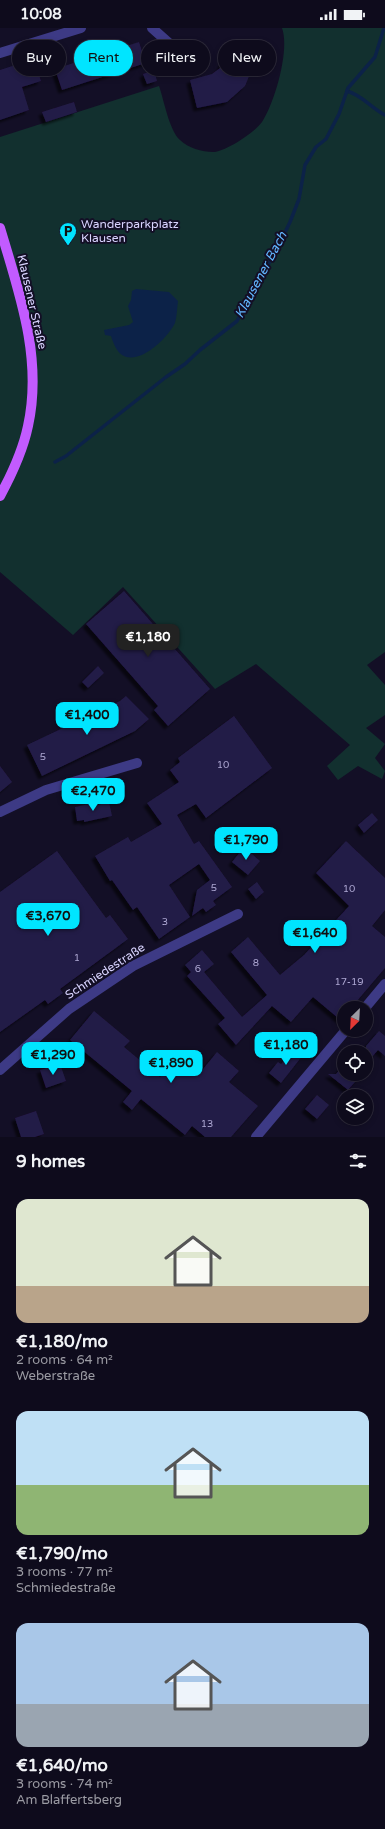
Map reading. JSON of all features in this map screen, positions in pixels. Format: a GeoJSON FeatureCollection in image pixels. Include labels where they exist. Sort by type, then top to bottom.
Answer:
{"type":"FeatureCollection","features":[{"type":"Feature","properties":{"kind":"main road","name":"Klausener Straße"},"geometry":{"type":"LineString","coordinates":[[0,228],[28,333],[32,351],[33,373],[28,426],[12,474],[0,496]]}},
{"type":"Feature","properties":{"kind":"street"},"geometry":{"type":"LineString","coordinates":[[0,53],[81,28]]}},
{"type":"Feature","properties":{"kind":"street"},"geometry":{"type":"LineString","coordinates":[[152,28],[166,40]]}},
{"type":"Feature","properties":{"kind":"street"},"geometry":{"type":"LineString","coordinates":[[0,812],[46,790],[137,763]]}},
{"type":"Feature","properties":{"kind":"street","name":"Schmiedestraße"},"geometry":{"type":"LineString","coordinates":[[0,1070],[69,1009],[133,966],[238,914]]}},
{"type":"Feature","properties":{"kind":"street"},"geometry":{"type":"LineString","coordinates":[[371,1001],[385,984]]}},
{"type":"Feature","properties":{"kind":"street"},"geometry":{"type":"LineString","coordinates":[[256,1137],[340,1037]]}},
{"type":"Feature","properties":{"kind":"green space"},"geometry":{"type":"Polygon","coordinates":[[[282,28],[385,28],[385,652],[367,665],[385,685],[385,715],[366,728],[385,744],[375,758],[385,771],[382,779],[358,766],[338,780],[327,766],[350,745],[256,664],[215,689],[123,587],[73,635],[0,572],[0,137],[159,86],[170,122],[176,135],[183,143],[195,149],[204,151],[213,152],[225,149],[253,131],[262,122],[267,113],[272,102],[283,62],[284,38],[282,28]]]}},
{"type":"Feature","properties":{"kind":"water"},"geometry":{"type":"Polygon","coordinates":[[[136,289],[169,292],[178,301],[177,312],[175,323],[160,343],[144,354],[136,357],[129,357],[122,355],[118,351],[111,336],[105,335],[104,330],[129,325],[133,322],[128,306],[131,300],[132,291],[136,289]]]}},
{"type":"Feature","properties":{"kind":"building"},"geometry":{"type":"Polygon","coordinates":[[[139,42],[141,48],[141,65],[133,67],[133,44],[139,42]]]}},
{"type":"Feature","properties":{"kind":"building"},"geometry":{"type":"Polygon","coordinates":[[[74,63],[74,76],[106,76],[62,90],[57,76],[66,76],[66,65],[74,63]]]}},
{"type":"Feature","properties":{"kind":"building"},"geometry":{"type":"Polygon","coordinates":[[[12,66],[12,76],[39,76],[41,81],[22,87],[29,110],[0,120],[0,70],[12,66]]]}},
{"type":"Feature","properties":{"kind":"building"},"geometry":{"type":"Polygon","coordinates":[[[218,70],[218,76],[249,76],[245,86],[227,102],[197,108],[190,80],[210,76],[218,70]]]}},
{"type":"Feature","properties":{"kind":"building"},"geometry":{"type":"Polygon","coordinates":[[[144,76],[156,76],[157,81],[147,84],[144,76]]]}},
{"type":"Feature","properties":{"kind":"building"},"geometry":{"type":"Polygon","coordinates":[[[74,102],[77,112],[46,122],[42,112],[74,102]]]}},
{"type":"Feature","properties":{"kind":"building"},"geometry":{"type":"Polygon","coordinates":[[[124,591],[210,689],[168,726],[154,710],[158,706],[86,624],[124,591]]]}},
{"type":"Feature","properties":{"kind":"building"},"geometry":{"type":"Polygon","coordinates":[[[98,666],[104,673],[88,688],[82,682],[98,666]]]}},
{"type":"Feature","properties":{"kind":"building"},"geometry":{"type":"Polygon","coordinates":[[[126,696],[149,719],[135,731],[42,776],[27,745],[120,701],[126,696]]]}},
{"type":"Feature","properties":{"kind":"building"},"geometry":{"type":"Polygon","coordinates":[[[234,716],[272,768],[206,818],[196,804],[177,815],[194,844],[199,841],[232,887],[213,901],[216,905],[206,912],[203,908],[192,916],[197,890],[210,880],[199,864],[169,885],[190,917],[159,939],[137,907],[133,910],[112,880],[110,881],[95,856],[128,837],[131,842],[162,824],[147,803],[179,782],[170,770],[180,762],[178,758],[234,716]]]}},
{"type":"Feature","properties":{"kind":"building"},"geometry":{"type":"Polygon","coordinates":[[[0,766],[12,782],[0,792],[0,766]]]}},
{"type":"Feature","properties":{"kind":"building"},"geometry":{"type":"Polygon","coordinates":[[[98,802],[98,805],[109,802],[112,816],[84,822],[84,820],[77,821],[75,807],[98,802]]]}},
{"type":"Feature","properties":{"kind":"building"},"geometry":{"type":"Polygon","coordinates":[[[372,813],[378,820],[364,833],[358,825],[372,813]]]}},
{"type":"Feature","properties":{"kind":"building"},"geometry":{"type":"Polygon","coordinates":[[[346,841],[385,878],[385,910],[372,926],[385,937],[385,968],[357,1001],[337,1001],[337,1017],[313,997],[291,1022],[272,1006],[236,1045],[218,1024],[225,1018],[187,976],[191,972],[185,965],[202,950],[214,964],[204,972],[242,1017],[267,995],[231,952],[248,937],[280,975],[304,955],[349,906],[316,873],[346,841]]]}},
{"type":"Feature","properties":{"kind":"building"},"geometry":{"type":"Polygon","coordinates":[[[244,847],[260,861],[248,875],[232,862],[244,847]]]}},
{"type":"Feature","properties":{"kind":"building"},"geometry":{"type":"Polygon","coordinates":[[[57,851],[106,918],[110,915],[128,939],[60,989],[63,993],[48,1004],[45,1000],[0,1032],[0,892],[57,851]]]}},
{"type":"Feature","properties":{"kind":"building"},"geometry":{"type":"Polygon","coordinates":[[[257,882],[264,892],[256,899],[248,889],[257,882]]]}},
{"type":"Feature","properties":{"kind":"building"},"geometry":{"type":"Polygon","coordinates":[[[94,1011],[130,1041],[124,1047],[160,1077],[178,1056],[199,1074],[217,1052],[239,1071],[229,1082],[258,1106],[231,1137],[205,1137],[192,1126],[185,1135],[141,1099],[132,1110],[123,1102],[132,1091],[70,1040],[94,1011]]]}},
{"type":"Feature","properties":{"kind":"building"},"geometry":{"type":"Polygon","coordinates":[[[379,1031],[385,1036],[385,1056],[378,1050],[373,1056],[373,1045],[367,1045],[379,1031]]]}},
{"type":"Feature","properties":{"kind":"building"},"geometry":{"type":"Polygon","coordinates":[[[295,1049],[303,1055],[281,1083],[269,1073],[278,1062],[281,1064],[295,1049]]]}},
{"type":"Feature","properties":{"kind":"building"},"geometry":{"type":"Polygon","coordinates":[[[60,1064],[66,1081],[46,1088],[40,1070],[60,1064]]]}},
{"type":"Feature","properties":{"kind":"building"},"geometry":{"type":"Polygon","coordinates":[[[337,1073],[337,1081],[356,1081],[349,1089],[347,1089],[328,1074],[337,1073]]]}},
{"type":"Feature","properties":{"kind":"building"},"geometry":{"type":"Polygon","coordinates":[[[317,1095],[329,1105],[317,1119],[305,1109],[317,1095]]]}},
{"type":"Feature","properties":{"kind":"building"},"geometry":{"type":"Polygon","coordinates":[[[36,1111],[44,1134],[35,1137],[21,1137],[15,1118],[36,1111]]]}},
{"type":"Feature","properties":{"kind":"waterway","name":"Klausener Bach"},"geometry":{"type":"LineString","coordinates":[[55,462],[66,456],[166,377],[185,364],[200,350],[237,321],[290,222],[299,199],[305,165],[316,147],[326,139],[339,114],[348,88],[375,57],[384,28]]}},
{"type":"Feature","properties":{"kind":"waterway"},"geometry":{"type":"LineString","coordinates":[[347,91],[357,95],[385,115]]}},
{"type":"Feature","properties":{"kind":"place","name":"Wanderparkplatz Klausen"},"geometry":{"type":"Point","coordinates":[68,246]}}]}
